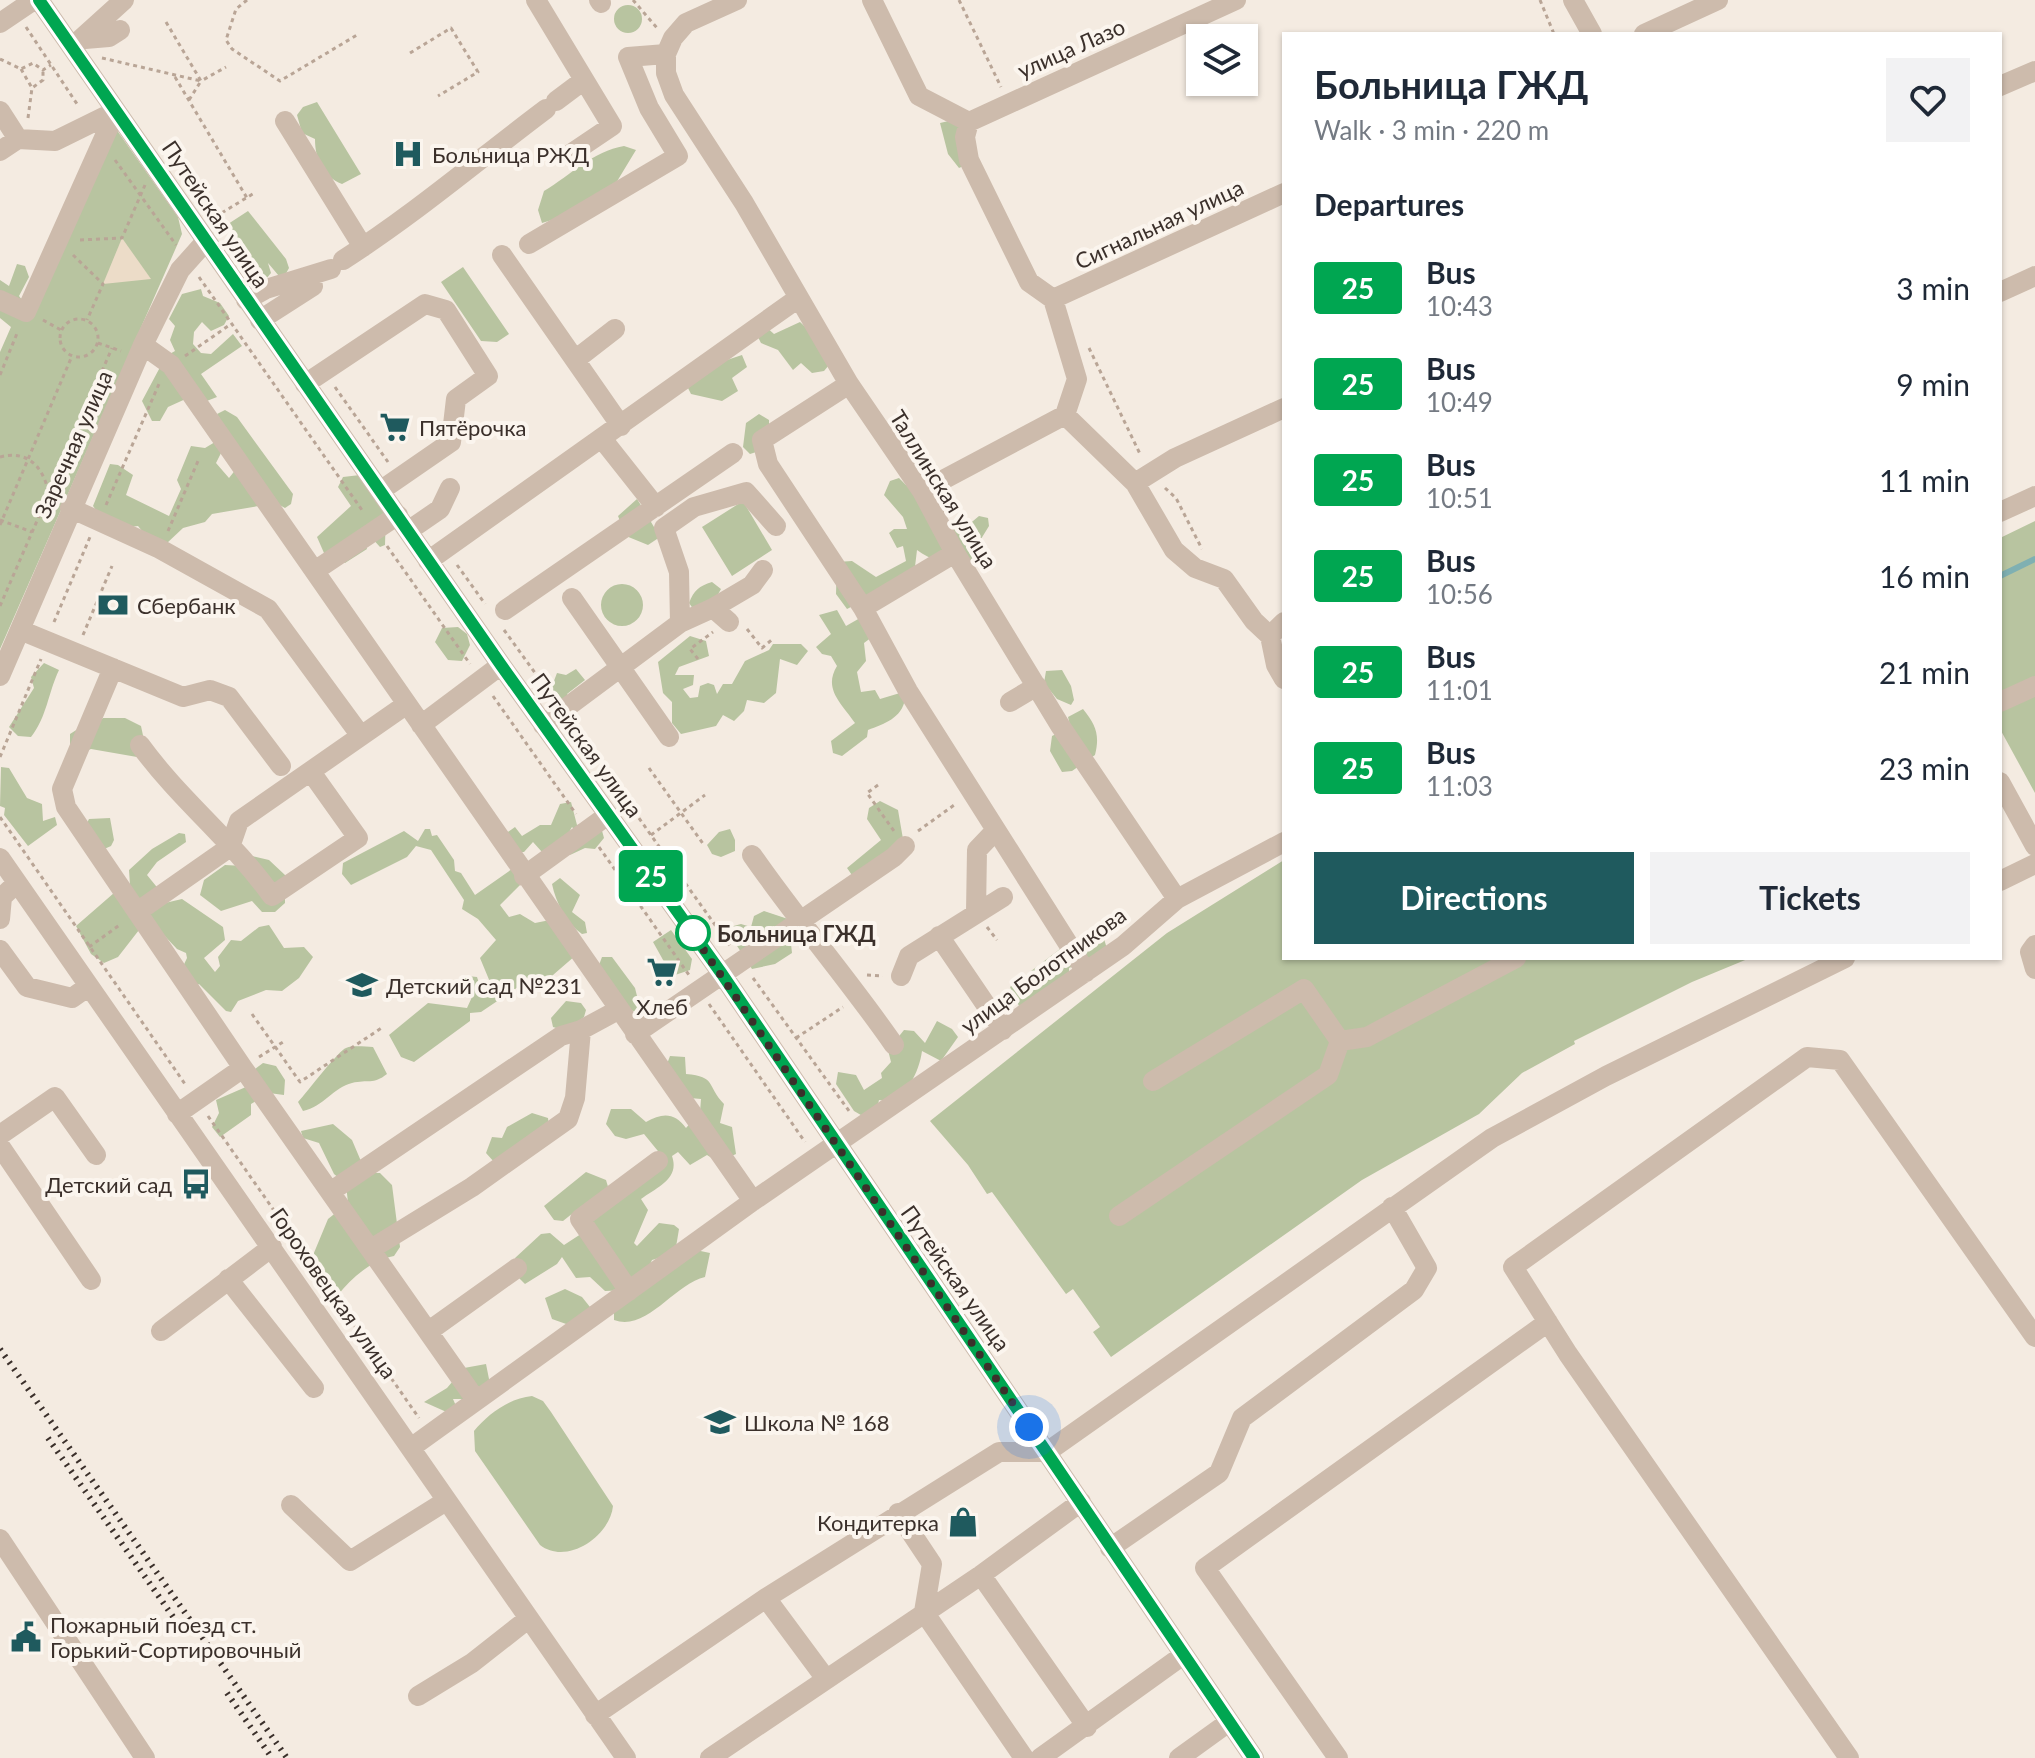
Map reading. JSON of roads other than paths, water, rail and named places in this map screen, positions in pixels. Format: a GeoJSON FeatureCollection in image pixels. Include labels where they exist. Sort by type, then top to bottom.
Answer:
{"type":"FeatureCollection","features":[{"type":"Feature","properties":{"kind":"street"},"geometry":{"type":"LineString","coordinates":[[8,18],[37,0]]}},
{"type":"Feature","properties":{"kind":"street","name":"Путейская улица"},"geometry":{"type":"LineString","coordinates":[[37,0],[78,43],[116,111],[543,725],[722,974],[835,1146],[1254,1758]]}},
{"type":"Feature","properties":{"kind":"street"},"geometry":{"type":"LineString","coordinates":[[78,43],[124,0]]}},
{"type":"Feature","properties":{"kind":"street"},"geometry":{"type":"LineString","coordinates":[[536,0],[612,126],[569,155]]}},
{"type":"Feature","properties":{"kind":"street"},"geometry":{"type":"LineString","coordinates":[[529,244],[678,156],[649,108],[628,57],[668,50],[686,23],[737,0]]}},
{"type":"Feature","properties":{"kind":"street"},"geometry":{"type":"LineString","coordinates":[[872,0],[919,96],[969,122],[965,137],[969,160],[1029,282],[1053,299],[1077,379],[1065,415],[922,491]]}},
{"type":"Feature","properties":{"kind":"street","name":"улица Лазо"},"geometry":{"type":"LineString","coordinates":[[969,122],[1236,0]]}},
{"type":"Feature","properties":{"kind":"street"},"geometry":{"type":"LineString","coordinates":[[1573,0],[1591,32]]}},
{"type":"Feature","properties":{"kind":"street"},"geometry":{"type":"LineString","coordinates":[[1648,32],[1718,0]]}},
{"type":"Feature","properties":{"kind":"street"},"geometry":{"type":"LineString","coordinates":[[78,43],[109,37],[120,30]]}},
{"type":"Feature","properties":{"kind":"street","name":"Таллинская улица"},"geometry":{"type":"LineString","coordinates":[[668,50],[666,73],[674,95],[744,203],[849,384],[922,491],[955,553],[1037,686],[1177,899]]}},
{"type":"Feature","properties":{"kind":"street"},"geometry":{"type":"LineString","coordinates":[[2002,85],[2035,71]]}},
{"type":"Feature","properties":{"kind":"street"},"geometry":{"type":"LineString","coordinates":[[246,300],[266,289],[337,265],[458,179],[477,160],[584,80]]}},
{"type":"Feature","properties":{"kind":"street"},"geometry":{"type":"LineString","coordinates":[[0,111],[18,139]]}},
{"type":"Feature","properties":{"kind":"street"},"geometry":{"type":"LineString","coordinates":[[0,300],[26,312],[58,240],[96,132],[116,111]]}},
{"type":"Feature","properties":{"kind":"street"},"geometry":{"type":"LineString","coordinates":[[285,121],[363,247]]}},
{"type":"Feature","properties":{"kind":"street"},"geometry":{"type":"LineString","coordinates":[[0,151],[18,139],[55,141],[96,132]]}},
{"type":"Feature","properties":{"kind":"street","name":"Сигнальная улица"},"geometry":{"type":"LineString","coordinates":[[1053,299],[1282,194]]}},
{"type":"Feature","properties":{"kind":"street","name":"Заречная улица"},"geometry":{"type":"LineString","coordinates":[[0,676],[143,345],[187,260],[206,241]]}},
{"type":"Feature","properties":{"kind":"street"},"geometry":{"type":"LineString","coordinates":[[502,255],[621,426]]}},
{"type":"Feature","properties":{"kind":"street"},"geometry":{"type":"LineString","coordinates":[[2002,291],[2035,276]]}},
{"type":"Feature","properties":{"kind":"street"},"geometry":{"type":"LineString","coordinates":[[260,320],[313,286]]}},
{"type":"Feature","properties":{"kind":"street"},"geometry":{"type":"LineString","coordinates":[[428,561],[603,440],[797,299]]}},
{"type":"Feature","properties":{"kind":"street"},"geometry":{"type":"LineString","coordinates":[[305,384],[425,304],[446,310],[488,376],[456,399],[451,442],[380,491]]}},
{"type":"Feature","properties":{"kind":"street"},"geometry":{"type":"LineString","coordinates":[[575,360],[615,329]]}},
{"type":"Feature","properties":{"kind":"street"},"geometry":{"type":"LineString","coordinates":[[143,345],[171,365],[753,1201]]}},
{"type":"Feature","properties":{"kind":"street"},"geometry":{"type":"LineString","coordinates":[[849,384],[762,440],[768,464],[863,608],[908,691],[1086,972]]}},
{"type":"Feature","properties":{"kind":"street"},"geometry":{"type":"LineString","coordinates":[[1143,479],[1175,458],[1282,409]]}},
{"type":"Feature","properties":{"kind":"street"},"geometry":{"type":"LineString","coordinates":[[1065,415],[1143,479],[1174,550],[1195,568],[1224,579],[1277,629],[1276,665],[1282,676]]}},
{"type":"Feature","properties":{"kind":"street"},"geometry":{"type":"LineString","coordinates":[[603,440],[656,507]]}},
{"type":"Feature","properties":{"kind":"street"},"geometry":{"type":"LineString","coordinates":[[505,610],[733,453]]}},
{"type":"Feature","properties":{"kind":"street"},"geometry":{"type":"LineString","coordinates":[[316,570],[376,530],[440,509],[450,488]]}},
{"type":"Feature","properties":{"kind":"street"},"geometry":{"type":"LineString","coordinates":[[680,623],[679,572],[664,528],[694,507],[746,492],[776,526]]}},
{"type":"Feature","properties":{"kind":"street"},"geometry":{"type":"LineString","coordinates":[[2002,511],[2035,496]]}},
{"type":"Feature","properties":{"kind":"street"},"geometry":{"type":"LineString","coordinates":[[70,508],[160,549],[268,609],[361,736]]}},
{"type":"Feature","properties":{"kind":"street"},"geometry":{"type":"LineString","coordinates":[[863,608],[955,553]]}},
{"type":"Feature","properties":{"kind":"street"},"geometry":{"type":"LineString","coordinates":[[543,725],[680,623],[721,615],[763,570]]}},
{"type":"Feature","properties":{"kind":"street"},"geometry":{"type":"LineString","coordinates":[[572,598],[669,737]]}},
{"type":"Feature","properties":{"kind":"street"},"geometry":{"type":"LineString","coordinates":[[20,630],[183,697],[210,690],[229,697],[281,766]]}},
{"type":"Feature","properties":{"kind":"street"},"geometry":{"type":"LineString","coordinates":[[421,725],[501,665]]}},
{"type":"Feature","properties":{"kind":"street"},"geometry":{"type":"LineString","coordinates":[[113,668],[62,789],[66,807],[243,1068],[476,1400]]}},
{"type":"Feature","properties":{"kind":"street"},"geometry":{"type":"LineString","coordinates":[[1010,702],[1037,686]]}},
{"type":"Feature","properties":{"kind":"street"},"geometry":{"type":"LineString","coordinates":[[2002,701],[2035,686]]}},
{"type":"Feature","properties":{"kind":"street"},"geometry":{"type":"LineString","coordinates":[[137,912],[230,847],[239,821],[407,704]]}},
{"type":"Feature","properties":{"kind":"street"},"geometry":{"type":"LineString","coordinates":[[140,745],[188,806],[248,862],[272,896],[358,838],[311,772]]}},
{"type":"Feature","properties":{"kind":"street"},"geometry":{"type":"LineString","coordinates":[[2002,786],[2035,846]]}},
{"type":"Feature","properties":{"kind":"street"},"geometry":{"type":"LineString","coordinates":[[524,876],[608,815]]}},
{"type":"Feature","properties":{"kind":"street"},"geometry":{"type":"LineString","coordinates":[[976,912],[977,850],[996,830]]}},
{"type":"Feature","properties":{"kind":"street","name":"улица Болотникова"},"geometry":{"type":"LineString","coordinates":[[412,1447],[753,1201],[1123,946],[1177,899],[1282,843]]}},
{"type":"Feature","properties":{"kind":"street"},"geometry":{"type":"LineString","coordinates":[[635,1034],[905,846]]}},
{"type":"Feature","properties":{"kind":"street"},"geometry":{"type":"LineString","coordinates":[[752,855],[800,922],[841,970],[894,1045]]}},
{"type":"Feature","properties":{"kind":"street","name":"Гороховецкая улица"},"geometry":{"type":"LineString","coordinates":[[0,858],[626,1758]]}},
{"type":"Feature","properties":{"kind":"street"},"geometry":{"type":"LineString","coordinates":[[2002,880],[2035,864]]}},
{"type":"Feature","properties":{"kind":"street"},"geometry":{"type":"LineString","coordinates":[[0,919],[2,897],[17,883]]}},
{"type":"Feature","properties":{"kind":"street"},"geometry":{"type":"LineString","coordinates":[[901,976],[909,956],[1003,897]]}},
{"type":"Feature","properties":{"kind":"street"},"geometry":{"type":"LineString","coordinates":[[939,936],[1003,1030]]}},
{"type":"Feature","properties":{"kind":"street"},"geometry":{"type":"LineString","coordinates":[[2035,945],[2030,952],[2035,969]]}},
{"type":"Feature","properties":{"kind":"street"},"geometry":{"type":"LineString","coordinates":[[0,950],[27,987],[72,998],[89,986]]}},
{"type":"Feature","properties":{"kind":"street"},"geometry":{"type":"LineString","coordinates":[[1340,1041],[1367,1037],[1512,960]]}},
{"type":"Feature","properties":{"kind":"street"},"geometry":{"type":"LineString","coordinates":[[595,1715],[766,1598],[999,1452],[1047,1452],[1492,1138],[1606,1076],[1841,960]]}},
{"type":"Feature","properties":{"kind":"street"},"geometry":{"type":"LineString","coordinates":[[1153,1081],[1304,989],[1340,1041]]}},
{"type":"Feature","properties":{"kind":"street"},"geometry":{"type":"LineString","coordinates":[[330,1192],[561,1036],[581,1030],[618,1010]]}},
{"type":"Feature","properties":{"kind":"street"},"geometry":{"type":"LineString","coordinates":[[371,1249],[472,1187],[568,1119],[575,1098],[581,1030]]}},
{"type":"Feature","properties":{"kind":"street"},"geometry":{"type":"LineString","coordinates":[[1119,1216],[1328,1075],[1340,1041]]}},
{"type":"Feature","properties":{"kind":"street"},"geometry":{"type":"LineString","coordinates":[[1849,1758],[1513,1267],[1807,1057],[1840,1060],[2035,1337]]}},
{"type":"Feature","properties":{"kind":"street"},"geometry":{"type":"LineString","coordinates":[[177,1114],[243,1068]]}},
{"type":"Feature","properties":{"kind":"street"},"geometry":{"type":"LineString","coordinates":[[0,1135],[55,1097],[96,1155]]}},
{"type":"Feature","properties":{"kind":"street"},"geometry":{"type":"LineString","coordinates":[[0,1146],[91,1280]]}},
{"type":"Feature","properties":{"kind":"street"},"geometry":{"type":"LineString","coordinates":[[629,1291],[580,1219],[658,1161]]}},
{"type":"Feature","properties":{"kind":"street"},"geometry":{"type":"LineString","coordinates":[[1110,1548],[1219,1473],[1242,1418],[1414,1290],[1427,1268],[1392,1207]]}},
{"type":"Feature","properties":{"kind":"street"},"geometry":{"type":"LineString","coordinates":[[161,1331],[272,1247]]}},
{"type":"Feature","properties":{"kind":"street"},"geometry":{"type":"LineString","coordinates":[[429,1331],[517,1268]]}},
{"type":"Feature","properties":{"kind":"street"},"geometry":{"type":"LineString","coordinates":[[228,1279],[314,1388]]}},
{"type":"Feature","properties":{"kind":"street"},"geometry":{"type":"LineString","coordinates":[[1338,1758],[1205,1568],[1548,1322]]}},
{"type":"Feature","properties":{"kind":"street"},"geometry":{"type":"LineString","coordinates":[[291,1505],[350,1561],[446,1501]]}},
{"type":"Feature","properties":{"kind":"street"},"geometry":{"type":"LineString","coordinates":[[710,1758],[981,1575],[1081,1502]]}},
{"type":"Feature","properties":{"kind":"street"},"geometry":{"type":"LineString","coordinates":[[898,1513],[932,1564],[924,1612],[1024,1758]]}},
{"type":"Feature","properties":{"kind":"street"},"geometry":{"type":"LineString","coordinates":[[0,1539],[145,1758]]}},
{"type":"Feature","properties":{"kind":"street"},"geometry":{"type":"LineString","coordinates":[[981,1575],[1087,1727]]}},
{"type":"Feature","properties":{"kind":"street"},"geometry":{"type":"LineString","coordinates":[[766,1598],[826,1679]]}},
{"type":"Feature","properties":{"kind":"street"},"geometry":{"type":"LineString","coordinates":[[418,1696],[472,1663],[528,1619]]}},
{"type":"Feature","properties":{"kind":"street"},"geometry":{"type":"LineString","coordinates":[[1040,1758],[1182,1656]]}},
{"type":"Feature","properties":{"kind":"street"},"geometry":{"type":"LineString","coordinates":[[1179,1758],[1229,1722]]}},
{"type":"Feature","properties":{"kind":"waterway"},"geometry":{"type":"LineString","coordinates":[[2002,575],[2035,559]]}},
{"type":"Feature","properties":{"kind":"railway"},"geometry":{"type":"LineString","coordinates":[[0,1349],[287,1758]]}},
{"type":"Feature","properties":{"kind":"railway"},"geometry":{"type":"LineString","coordinates":[[48,1438],[183,1631]]}},
{"type":"Feature","properties":{"kind":"railway"},"geometry":{"type":"LineString","coordinates":[[227,1693],[272,1758]]}},
{"type":"Feature","properties":{"kind":"place","name":"Больница РЖД"},"geometry":{"type":"Point","coordinates":[408,154]}},
{"type":"Feature","properties":{"kind":"place","name":"Пятёрочка"},"geometry":{"type":"Point","coordinates":[395,427]}},
{"type":"Feature","properties":{"kind":"place","name":"Сбербанк"},"geometry":{"type":"Point","coordinates":[113,605]}},
{"type":"Feature","properties":{"kind":"place","name":"Больница ГЖД"},"geometry":{"type":"Point","coordinates":[693,933]}},
{"type":"Feature","properties":{"kind":"place","name":"Хлеб"},"geometry":{"type":"Point","coordinates":[662,972]}},
{"type":"Feature","properties":{"kind":"place","name":"Детский сад №231"},"geometry":{"type":"Point","coordinates":[362,985]}},
{"type":"Feature","properties":{"kind":"place","name":"Детский сад"},"geometry":{"type":"Point","coordinates":[196,1184]}},
{"type":"Feature","properties":{"kind":"place","name":"Школа № 168"},"geometry":{"type":"Point","coordinates":[720,1422]}},
{"type":"Feature","properties":{"kind":"place","name":"Кондитерка"},"geometry":{"type":"Point","coordinates":[963,1522]}},
{"type":"Feature","properties":{"kind":"place","name":"Пожарный поезд ст. Горький-Сортировочный"},"geometry":{"type":"Point","coordinates":[26,1637]}}]}
